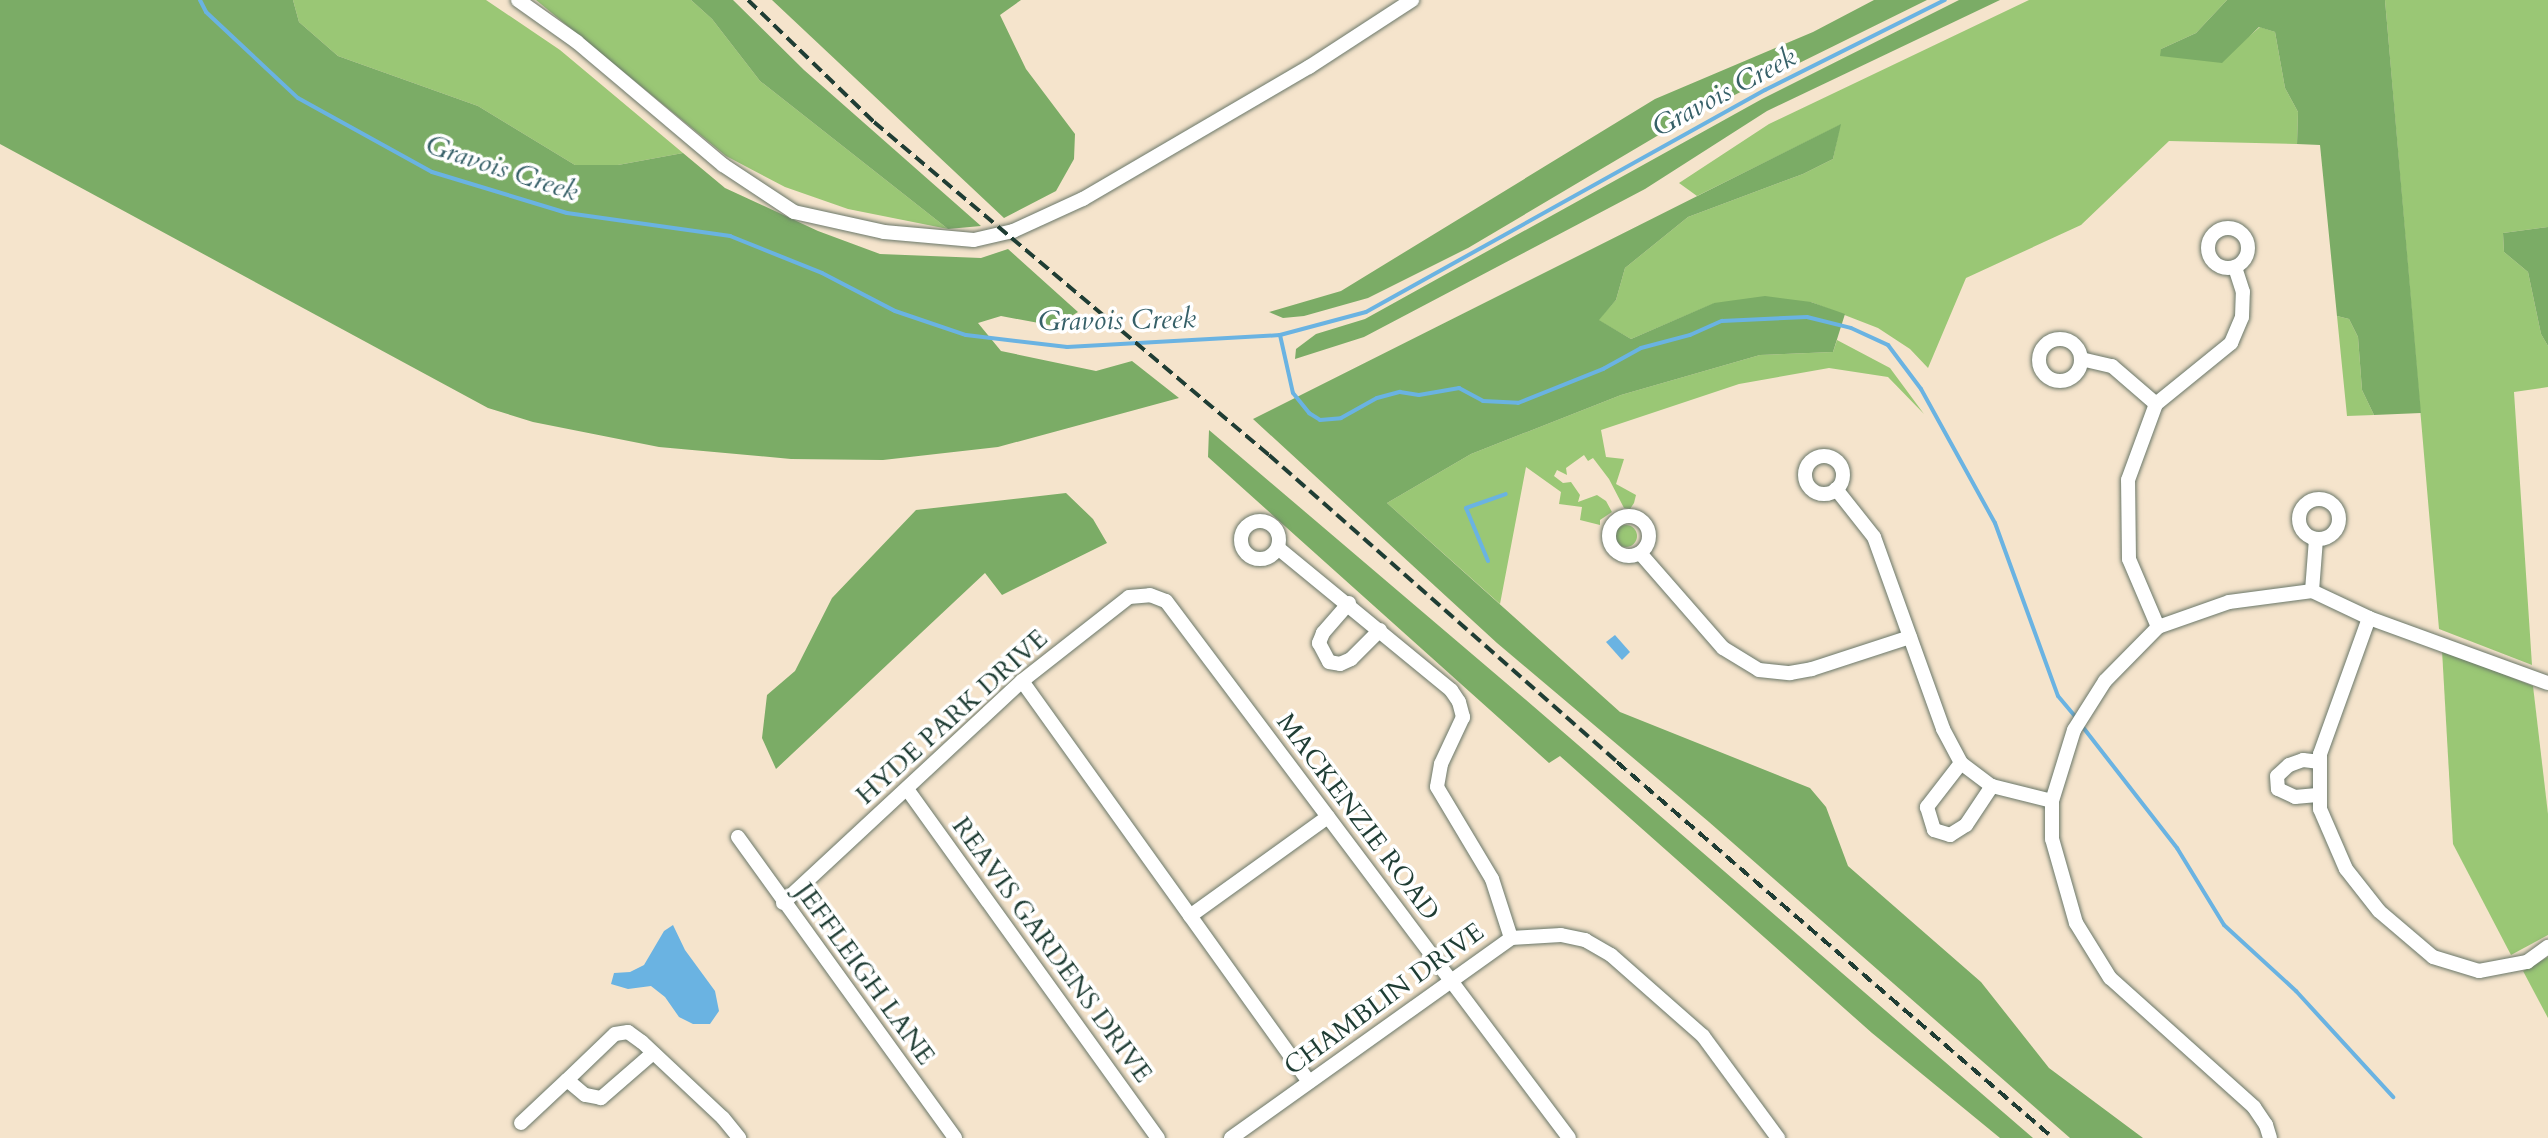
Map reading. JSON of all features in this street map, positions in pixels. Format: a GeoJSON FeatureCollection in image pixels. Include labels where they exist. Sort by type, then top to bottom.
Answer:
{"type":"FeatureCollection","features":[{"type":"Feature","properties":{"kind":"street"},"geometry":{"type":"LineString","coordinates":[[518,0],[577,42],[723,165],[794,212],[884,232],[974,240],[1013,231],[1083,199],[1309,67],[1393,5],[1412,0]]}},
{"type":"Feature","properties":{"kind":"street"},"geometry":{"type":"LineString","coordinates":[[2158,627],[2129,559],[2128,480],[2156,404],[2231,343],[2242,317],[2243,292],[2235,267]]}},
{"type":"Feature","properties":{"kind":"street"},"geometry":{"type":"LineString","coordinates":[[2081,359],[2112,366],[2156,404]]}},
{"type":"Feature","properties":{"kind":"street"},"geometry":{"type":"LineString","coordinates":[[1836,489],[1874,537],[1943,729],[1961,763],[1992,786],[2052,801]]}},
{"type":"Feature","properties":{"kind":"street"},"geometry":{"type":"LineString","coordinates":[[2312,591],[2316,539]]}},
{"type":"Feature","properties":{"kind":"street"},"geometry":{"type":"LineString","coordinates":[[1278,548],[1349,603],[1451,690],[1459,702],[1463,717],[1441,764],[1437,787],[1492,879],[1511,938]]}},
{"type":"Feature","properties":{"kind":"street"},"geometry":{"type":"LineString","coordinates":[[1640,553],[1723,648],[1759,670],[1790,673],[1812,669],[1910,637]]}},
{"type":"Feature","properties":{"kind":"street"},"geometry":{"type":"LineString","coordinates":[[2270,1138],[2254,1107],[2110,978],[2076,923],[2052,839],[2052,801],[2074,730],[2105,681],[2158,627],[2229,602],[2312,591],[2369,618],[2548,683]]}},
{"type":"Feature","properties":{"kind":"street","name":"HYDE PARK DRIVE"},"geometry":{"type":"LineString","coordinates":[[783,903],[1022,681],[1129,597],[1136,594],[1166,601]]}},
{"type":"Feature","properties":{"kind":"street","name":"MACKENZIE ROAD"},"geometry":{"type":"LineString","coordinates":[[1166,601],[1569,1138]]}},
{"type":"Feature","properties":{"kind":"street"},"geometry":{"type":"LineString","coordinates":[[1349,603],[1323,633],[1319,643],[1329,662],[1340,664],[1351,659],[1380,630]]}},
{"type":"Feature","properties":{"kind":"street"},"geometry":{"type":"LineString","coordinates":[[2369,618],[2320,762],[2320,809],[2346,869],[2379,911],[2433,957],[2479,971],[2527,962],[2548,947]]}},
{"type":"Feature","properties":{"kind":"street"},"geometry":{"type":"LineString","coordinates":[[1022,681],[1309,1082]]}},
{"type":"Feature","properties":{"kind":"street"},"geometry":{"type":"LineString","coordinates":[[2320,762],[2303,760],[2289,765],[2277,776],[2278,789],[2295,797],[2320,795]]}},
{"type":"Feature","properties":{"kind":"street"},"geometry":{"type":"LineString","coordinates":[[1961,763],[1927,807],[1934,830],[1950,835],[1966,825],[1992,786]]}},
{"type":"Feature","properties":{"kind":"street","name":"REAVIS GARDENS DRIVE"},"geometry":{"type":"LineString","coordinates":[[907,789],[1158,1138]]}},
{"type":"Feature","properties":{"kind":"street"},"geometry":{"type":"LineString","coordinates":[[1190,916],[1328,817]]}},
{"type":"Feature","properties":{"kind":"street","name":"JEFFLEIGH LANE"},"geometry":{"type":"LineString","coordinates":[[738,837],[955,1138]]}},
{"type":"Feature","properties":{"kind":"street","name":"CHAMBLIN DRIVE"},"geometry":{"type":"LineString","coordinates":[[1231,1138],[1511,938],[1561,935],[1585,940],[1611,955],[1703,1036],[1778,1138]]}},
{"type":"Feature","properties":{"kind":"street"},"geometry":{"type":"LineString","coordinates":[[521,1123],[615,1034],[628,1032],[723,1118],[739,1138]]}},
{"type":"Feature","properties":{"kind":"street"},"geometry":{"type":"LineString","coordinates":[[567,1080],[585,1095],[601,1098],[653,1053]]}},
{"type":"Feature","properties":{"kind":"green space"},"geometry":{"type":"Polygon","coordinates":[[[0,0],[293,0],[299,22],[338,56],[478,106],[575,165],[618,165],[683,153],[725,188],[818,231],[880,254],[981,258],[1008,249],[1078,312],[1055,326],[1001,316],[978,323],[1001,351],[1096,371],[1132,361],[1179,398],[998,447],[883,460],[791,459],[659,447],[533,422],[488,408],[0,144],[0,0]]]}},
{"type":"Feature","properties":{"kind":"green space"},"geometry":{"type":"Polygon","coordinates":[[[293,0],[486,0],[560,50],[683,153],[618,165],[575,165],[478,106],[338,56],[299,22],[293,0]]]}},
{"type":"Feature","properties":{"kind":"green space"},"geometry":{"type":"Polygon","coordinates":[[[536,0],[691,0],[712,19],[760,81],[948,229],[848,209],[785,187],[726,156],[536,0]]]}},
{"type":"Feature","properties":{"kind":"green space"},"geometry":{"type":"Polygon","coordinates":[[[691,0],[733,0],[804,70],[981,226],[948,229],[760,81],[712,19],[691,0]]]}},
{"type":"Feature","properties":{"kind":"green space"},"geometry":{"type":"Polygon","coordinates":[[[772,0],[1021,0],[1000,15],[1026,69],[1075,134],[1074,159],[1056,191],[1004,218],[772,0]]]}},
{"type":"Feature","properties":{"kind":"green space"},"geometry":{"type":"Polygon","coordinates":[[[1874,0],[1927,0],[1684,120],[1468,248],[1368,298],[1304,316],[1283,318],[1269,312],[1341,291],[1655,99],[1813,32],[1874,0]]]}},
{"type":"Feature","properties":{"kind":"green space"},"geometry":{"type":"Polygon","coordinates":[[[1959,0],[2000,0],[1767,111],[1645,189],[1364,337],[1295,359],[1296,349],[1316,334],[1365,319],[1762,99],[1959,0]]]}},
{"type":"Feature","properties":{"kind":"green space"},"geometry":{"type":"Polygon","coordinates":[[[2029,0],[2227,0],[2196,33],[2161,49],[2240,44],[2260,27],[2275,32],[2285,88],[2298,112],[2297,144],[2169,141],[2081,225],[1966,278],[1928,368],[1910,349],[1878,328],[1811,302],[1715,303],[1631,339],[1598,320],[1616,300],[1625,268],[1688,217],[1803,174],[1833,159],[1840,125],[1697,196],[1679,183],[1769,124],[2029,0]]]}},
{"type":"Feature","properties":{"kind":"green space"},"geometry":{"type":"Polygon","coordinates":[[[2227,0],[2385,0],[2421,413],[2374,415],[2362,390],[2358,337],[2349,319],[2337,316],[2320,145],[2297,144],[2298,112],[2285,88],[2275,32],[2259,27],[2222,63],[2160,56],[2161,49],[2196,33],[2227,0]]]}},
{"type":"Feature","properties":{"kind":"green space"},"geometry":{"type":"Polygon","coordinates":[[[2385,0],[2548,0],[2548,227],[2503,233],[2504,252],[2528,272],[2541,334],[2548,346],[2548,387],[2514,392],[2532,665],[2439,629],[2385,0]]]}},
{"type":"Feature","properties":{"kind":"green space"},"geometry":{"type":"Polygon","coordinates":[[[1841,124],[1833,159],[1803,174],[1688,217],[1625,268],[1616,300],[1599,320],[1631,339],[1714,303],[1765,296],[1811,302],[1845,314],[1833,352],[1760,355],[1621,395],[1471,454],[1387,503],[1620,712],[1810,788],[1826,807],[1848,866],[1981,982],[2049,1068],[2143,1138],[2070,1138],[1709,822],[1497,643],[1253,419],[1841,124]]]}},
{"type":"Feature","properties":{"kind":"green space"},"geometry":{"type":"Polygon","coordinates":[[[2548,227],[2548,346],[2541,334],[2528,272],[2504,252],[2503,233],[2548,227]]]}},
{"type":"Feature","properties":{"kind":"green space"},"geometry":{"type":"Polygon","coordinates":[[[2337,316],[2349,319],[2358,337],[2362,390],[2374,415],[2347,416],[2337,316]]]}},
{"type":"Feature","properties":{"kind":"green space"},"geometry":{"type":"Polygon","coordinates":[[[1837,340],[1890,368],[1924,414],[1888,377],[1829,368],[1739,384],[1601,430],[1606,457],[1624,459],[1616,484],[1636,495],[1634,503],[1630,509],[1624,508],[1609,479],[1593,458],[1588,461],[1584,455],[1566,468],[1567,475],[1557,470],[1554,476],[1563,483],[1571,482],[1580,495],[1578,502],[1597,495],[1606,501],[1612,512],[1600,520],[1600,525],[1580,520],[1582,507],[1559,504],[1561,492],[1526,467],[1500,604],[1387,503],[1471,454],[1621,395],[1760,355],[1833,352],[1837,340]]]}},
{"type":"Feature","properties":{"kind":"green space"},"geometry":{"type":"Polygon","coordinates":[[[1209,430],[2033,1138],[2000,1138],[1872,1033],[1560,756],[1549,763],[1208,457],[1209,430]]]}},
{"type":"Feature","properties":{"kind":"green space"},"geometry":{"type":"Polygon","coordinates":[[[1066,493],[1093,519],[1107,543],[1002,595],[985,573],[776,769],[762,738],[767,695],[795,671],[832,598],[916,510],[1066,493]]]}},
{"type":"Feature","properties":{"kind":"green space"},"geometry":{"type":"Polygon","coordinates":[[[1626,525],[1634,528],[1637,536],[1634,544],[1626,547],[1618,544],[1615,536],[1618,528],[1626,525]]]}},
{"type":"Feature","properties":{"kind":"green space"},"geometry":{"type":"Polygon","coordinates":[[[2442,650],[2533,686],[2548,814],[2548,935],[2511,955],[2453,844],[2442,650]]]}},
{"type":"Feature","properties":{"kind":"green space"},"geometry":{"type":"Polygon","coordinates":[[[2548,957],[2548,1018],[2523,971],[2548,957]]]}},
{"type":"Feature","properties":{"kind":"water"},"geometry":{"type":"Polygon","coordinates":[[[1615,635],[1630,652],[1622,660],[1606,642],[1615,635]]]}},
{"type":"Feature","properties":{"kind":"water"},"geometry":{"type":"Polygon","coordinates":[[[673,925],[685,950],[715,991],[719,1011],[710,1024],[693,1024],[679,1017],[665,997],[651,986],[628,989],[611,984],[614,973],[630,972],[644,965],[664,931],[673,925]]]}},
{"type":"Feature","properties":{"kind":"waterway","name":"Gravois Creek"},"geometry":{"type":"LineString","coordinates":[[200,0],[206,12],[298,98],[432,172],[567,213],[730,236],[822,273],[895,311],[966,335],[1067,347],[1280,335],[1366,312],[1765,90],[1945,0]]}},
{"type":"Feature","properties":{"kind":"waterway"},"geometry":{"type":"LineString","coordinates":[[1280,335],[1293,393],[1309,413],[1320,420],[1341,418],[1377,398],[1400,392],[1419,395],[1459,388],[1483,401],[1518,403],[1603,369],[1641,348],[1690,335],[1722,321],[1807,317],[1851,328],[1888,345],[1921,389],[1995,523],[2058,696],[2077,719]]}},
{"type":"Feature","properties":{"kind":"waterway"},"geometry":{"type":"LineString","coordinates":[[1488,561],[1466,508],[1506,494]]}},
{"type":"Feature","properties":{"kind":"waterway"},"geometry":{"type":"LineString","coordinates":[[2082,726],[2177,848],[2224,925],[2296,991],[2393,1097]]}},
{"type":"Feature","properties":{"kind":"railway"},"geometry":{"type":"LineString","coordinates":[[748,0],[874,122],[1269,455],[1617,762],[2053,1138]]}}]}
